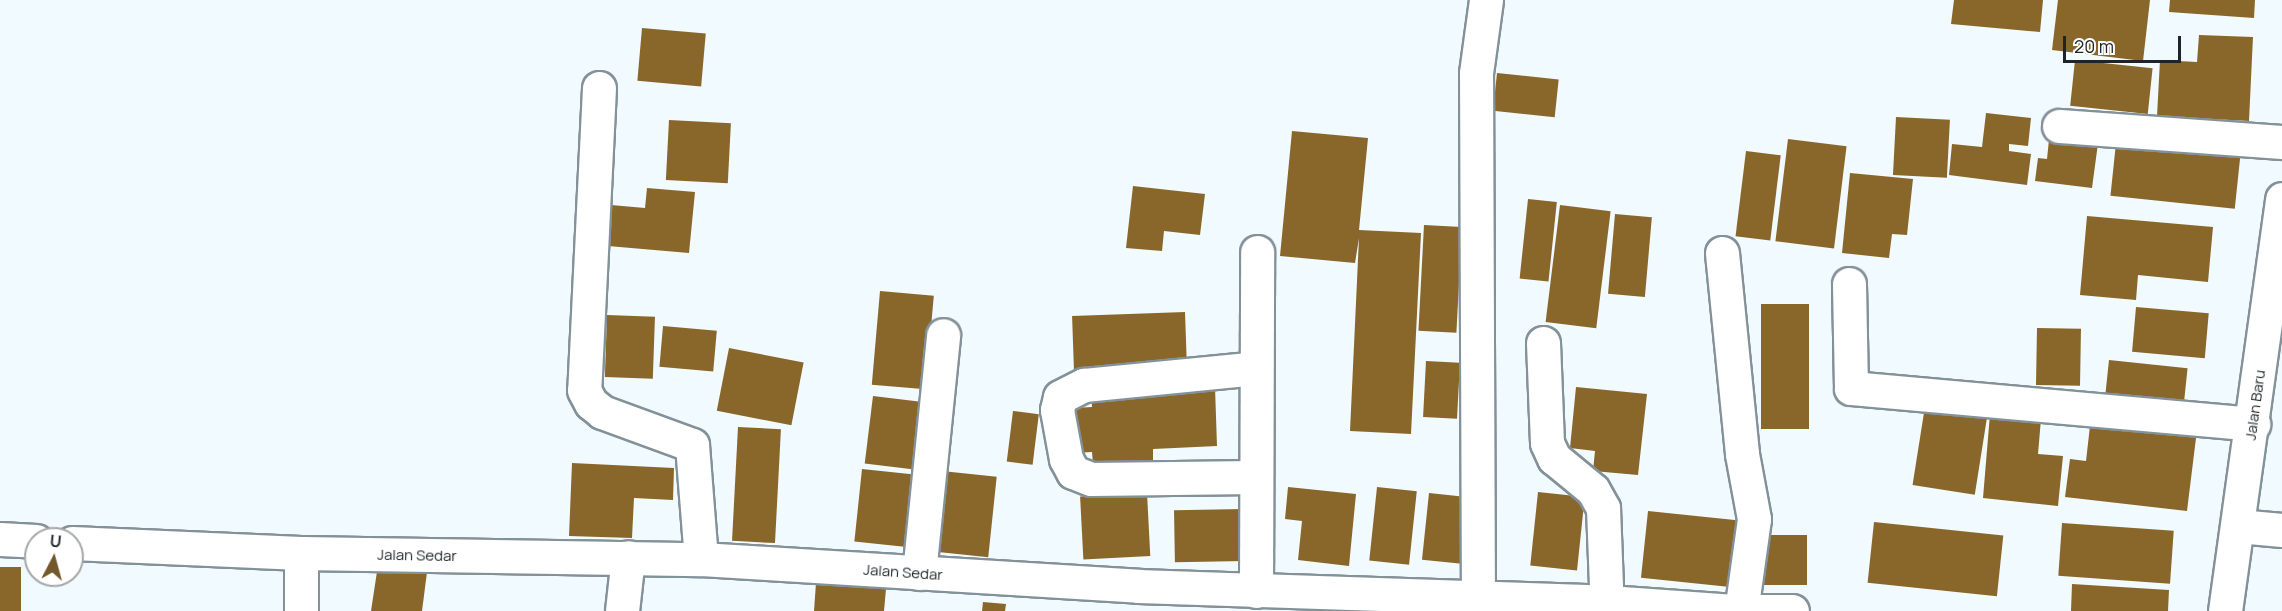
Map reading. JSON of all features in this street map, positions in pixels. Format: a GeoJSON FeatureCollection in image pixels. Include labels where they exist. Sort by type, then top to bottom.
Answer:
{"type":"FeatureCollection","features":[{"type":"Feature","properties":{"kind":"street"},"geometry":{"type":"LineString","coordinates":[[1479,605],[1476,73],[1486,0]]}},
{"type":"Feature","properties":{"kind":"street"},"geometry":{"type":"LineString","coordinates":[[599,88],[584,390],[591,403],[602,412],[692,445],[701,559]]}},
{"type":"Feature","properties":{"kind":"street"},"geometry":{"type":"LineString","coordinates":[[2059,126],[2282,142]]}},
{"type":"Feature","properties":{"kind":"street","name":"Jalan Baru"},"geometry":{"type":"LineString","coordinates":[[2225,611],[2253,424],[2273,344],[2282,199]]}},
{"type":"Feature","properties":{"kind":"street"},"geometry":{"type":"LineString","coordinates":[[1256,591],[1257,252]]}},
{"type":"Feature","properties":{"kind":"street"},"geometry":{"type":"LineString","coordinates":[[1722,253],[1742,454],[1754,519],[1765,611]]}},
{"type":"Feature","properties":{"kind":"street"},"geometry":{"type":"LineString","coordinates":[[1849,284],[1851,388],[2253,424]]}},
{"type":"Feature","properties":{"kind":"street"},"geometry":{"type":"LineString","coordinates":[[919,573],[943,335]]}},
{"type":"Feature","properties":{"kind":"street"},"geometry":{"type":"LineString","coordinates":[[1543,343],[1547,443],[1554,458],[1593,490],[1603,508],[1608,607]]}},
{"type":"Feature","properties":{"kind":"street"},"geometry":{"type":"LineString","coordinates":[[1255,477],[1091,479],[1073,472],[1066,459],[1057,410],[1060,397],[1084,385],[1256,368]]}},
{"type":"Feature","properties":{"kind":"street"},"geometry":{"type":"LineString","coordinates":[[2238,526],[2282,530]]}},
{"type":"Feature","properties":{"kind":"street"},"geometry":{"type":"LineString","coordinates":[[0,539],[24,540]]}},
{"type":"Feature","properties":{"kind":"street","name":"Jalan Sedar"},"geometry":{"type":"LineString","coordinates":[[84,544],[301,553],[701,559],[919,573],[1137,599],[1256,591],[1479,605],[1734,611]]}},
{"type":"Feature","properties":{"kind":"street"},"geometry":{"type":"LineString","coordinates":[[301,553],[301,611]]}},
{"type":"Feature","properties":{"kind":"street"},"geometry":{"type":"LineString","coordinates":[[622,611],[628,557]]}},
{"type":"Feature","properties":{"kind":"building"},"geometry":{"type":"Polygon","coordinates":[[[1954,0],[2043,0],[2040,32],[1951,24],[1954,0]]]}},
{"type":"Feature","properties":{"kind":"building"},"geometry":{"type":"Polygon","coordinates":[[[2058,0],[2150,0],[2143,61],[2052,50],[2058,0]]]}},
{"type":"Feature","properties":{"kind":"building"},"geometry":{"type":"Polygon","coordinates":[[[2170,0],[2255,0],[2254,18],[2169,12],[2170,0]]]}},
{"type":"Feature","properties":{"kind":"building"},"geometry":{"type":"Polygon","coordinates":[[[642,28],[706,34],[701,86],[637,81],[642,28]]]}},
{"type":"Feature","properties":{"kind":"building"},"geometry":{"type":"Polygon","coordinates":[[[2199,35],[2253,37],[2249,121],[2157,116],[2160,60],[2197,62],[2199,35]]]}},
{"type":"Feature","properties":{"kind":"building"},"geometry":{"type":"Polygon","coordinates":[[[2075,60],[2153,68],[2148,114],[2070,106],[2075,60]]]}},
{"type":"Feature","properties":{"kind":"building"},"geometry":{"type":"Polygon","coordinates":[[[1497,73],[1559,79],[1555,117],[1493,111],[1497,73]]]}},
{"type":"Feature","properties":{"kind":"building"},"geometry":{"type":"Polygon","coordinates":[[[1986,113],[2031,118],[2028,146],[2009,144],[2009,151],[2031,154],[2027,185],[1949,175],[1952,144],[1982,147],[1986,113]]]}},
{"type":"Feature","properties":{"kind":"building"},"geometry":{"type":"Polygon","coordinates":[[[1896,117],[1950,120],[1947,178],[1893,175],[1896,117]]]}},
{"type":"Feature","properties":{"kind":"building"},"geometry":{"type":"Polygon","coordinates":[[[669,120],[731,123],[728,183],[666,180],[669,120]]]}},
{"type":"Feature","properties":{"kind":"building"},"geometry":{"type":"Polygon","coordinates":[[[2050,130],[2099,136],[2092,188],[2035,181],[2038,158],[2047,159],[2050,130]]]}},
{"type":"Feature","properties":{"kind":"building"},"geometry":{"type":"Polygon","coordinates":[[[1292,131],[1368,138],[1359,230],[1421,233],[1411,434],[1350,431],[1359,238],[1355,263],[1280,256],[1292,131]]]}},
{"type":"Feature","properties":{"kind":"building"},"geometry":{"type":"Polygon","coordinates":[[[1788,139],[1847,146],[1834,248],[1775,241],[1788,139]]]}},
{"type":"Feature","properties":{"kind":"building"},"geometry":{"type":"Polygon","coordinates":[[[2116,143],[2240,156],[2235,209],[2110,196],[2116,143]]]}},
{"type":"Feature","properties":{"kind":"building"},"geometry":{"type":"Polygon","coordinates":[[[1746,151],[1781,155],[1770,241],[1736,236],[1746,151]]]}},
{"type":"Feature","properties":{"kind":"building"},"geometry":{"type":"Polygon","coordinates":[[[1850,173],[1913,179],[1907,235],[1892,234],[1889,258],[1842,253],[1850,173]]]}},
{"type":"Feature","properties":{"kind":"building"},"geometry":{"type":"Polygon","coordinates":[[[1133,186],[1205,194],[1200,235],[1164,231],[1162,251],[1126,248],[1133,186]]]}},
{"type":"Feature","properties":{"kind":"building"},"geometry":{"type":"Polygon","coordinates":[[[647,188],[695,192],[689,253],[608,246],[611,205],[645,208],[647,188]]]}},
{"type":"Feature","properties":{"kind":"building"},"geometry":{"type":"Polygon","coordinates":[[[1528,199],[1557,202],[1548,282],[1520,279],[1528,199]]]}},
{"type":"Feature","properties":{"kind":"building"},"geometry":{"type":"Polygon","coordinates":[[[1560,205],[1611,211],[1596,328],[1546,322],[1560,205]]]}},
{"type":"Feature","properties":{"kind":"building"},"geometry":{"type":"Polygon","coordinates":[[[1615,214],[1652,217],[1645,297],[1608,294],[1615,214]]]}},
{"type":"Feature","properties":{"kind":"building"},"geometry":{"type":"Polygon","coordinates":[[[2087,216],[2213,227],[2208,282],[2138,275],[2136,300],[2080,295],[2087,216]]]}},
{"type":"Feature","properties":{"kind":"building"},"geometry":{"type":"Polygon","coordinates":[[[1424,225],[1462,227],[1456,333],[1418,331],[1424,225]]]}},
{"type":"Feature","properties":{"kind":"building"},"geometry":{"type":"Polygon","coordinates":[[[880,291],[934,296],[926,389],[872,385],[880,291]]]}},
{"type":"Feature","properties":{"kind":"building"},"geometry":{"type":"Polygon","coordinates":[[[1761,304],[1809,304],[1809,429],[1761,429],[1761,304]]]}},
{"type":"Feature","properties":{"kind":"building"},"geometry":{"type":"Polygon","coordinates":[[[2136,307],[2209,313],[2205,358],[2132,352],[2136,307]]]}},
{"type":"Feature","properties":{"kind":"building"},"geometry":{"type":"Polygon","coordinates":[[[1185,312],[1187,372],[1074,376],[1072,316],[1185,312]]]}},
{"type":"Feature","properties":{"kind":"building"},"geometry":{"type":"Polygon","coordinates":[[[607,315],[655,317],[653,379],[605,377],[607,315]]]}},
{"type":"Feature","properties":{"kind":"building"},"geometry":{"type":"Polygon","coordinates":[[[663,326],[717,331],[713,372],[659,367],[663,326]]]}},
{"type":"Feature","properties":{"kind":"building"},"geometry":{"type":"Polygon","coordinates":[[[2037,328],[2081,329],[2080,386],[2036,385],[2037,328]]]}},
{"type":"Feature","properties":{"kind":"building"},"geometry":{"type":"Polygon","coordinates":[[[729,348],[804,363],[791,425],[717,411],[729,348]]]}},
{"type":"Feature","properties":{"kind":"building"},"geometry":{"type":"Polygon","coordinates":[[[2109,360],[2188,368],[2184,406],[2105,398],[2109,360]]]}},
{"type":"Feature","properties":{"kind":"building"},"geometry":{"type":"Polygon","coordinates":[[[1426,361],[1460,363],[1457,419],[1423,417],[1426,361]]]}},
{"type":"Feature","properties":{"kind":"building"},"geometry":{"type":"Polygon","coordinates":[[[1215,387],[1217,446],[1153,449],[1153,462],[1093,464],[1092,452],[1074,453],[1073,408],[1092,407],[1091,392],[1215,387]]]}},
{"type":"Feature","properties":{"kind":"building"},"geometry":{"type":"Polygon","coordinates":[[[1576,387],[1647,394],[1638,475],[1593,471],[1595,451],[1570,448],[1576,387]]]}},
{"type":"Feature","properties":{"kind":"building"},"geometry":{"type":"Polygon","coordinates":[[[873,396],[923,402],[914,470],[865,463],[873,396]]]}},
{"type":"Feature","properties":{"kind":"building"},"geometry":{"type":"Polygon","coordinates":[[[1926,400],[1988,410],[1975,495],[1913,485],[1926,400]]]}},
{"type":"Feature","properties":{"kind":"building"},"geometry":{"type":"Polygon","coordinates":[[[1013,411],[1039,414],[1033,465],[1007,462],[1013,411]]]}},
{"type":"Feature","properties":{"kind":"building"},"geometry":{"type":"Polygon","coordinates":[[[1990,414],[2041,419],[2038,454],[2063,456],[2058,506],[1983,498],[1990,414]]]}},
{"type":"Feature","properties":{"kind":"building"},"geometry":{"type":"Polygon","coordinates":[[[2091,417],[2197,430],[2187,511],[2065,497],[2070,459],[2086,461],[2091,417]]]}},
{"type":"Feature","properties":{"kind":"building"},"geometry":{"type":"Polygon","coordinates":[[[738,427],[781,429],[775,543],[732,541],[738,427]]]}},
{"type":"Feature","properties":{"kind":"building"},"geometry":{"type":"Polygon","coordinates":[[[572,463],[674,468],[673,500],[634,498],[632,538],[569,536],[572,463]]]}},
{"type":"Feature","properties":{"kind":"building"},"geometry":{"type":"Polygon","coordinates":[[[862,469],[917,475],[909,547],[854,542],[862,469]]]}},
{"type":"Feature","properties":{"kind":"building"},"geometry":{"type":"Polygon","coordinates":[[[942,471],[997,477],[988,557],[934,552],[942,471]]]}},
{"type":"Feature","properties":{"kind":"building"},"geometry":{"type":"Polygon","coordinates":[[[1288,487],[1356,494],[1349,566],[1298,560],[1302,521],[1285,519],[1288,487]]]}},
{"type":"Feature","properties":{"kind":"building"},"geometry":{"type":"Polygon","coordinates":[[[1377,487],[1417,491],[1409,565],[1369,561],[1377,487]]]}},
{"type":"Feature","properties":{"kind":"building"},"geometry":{"type":"Polygon","coordinates":[[[1538,492],[1585,497],[1577,571],[1530,566],[1538,492]]]}},
{"type":"Feature","properties":{"kind":"building"},"geometry":{"type":"Polygon","coordinates":[[[1147,493],[1150,556],[1083,559],[1080,497],[1147,493]]]}},
{"type":"Feature","properties":{"kind":"building"},"geometry":{"type":"Polygon","coordinates":[[[1429,493],[1474,498],[1467,564],[1422,560],[1429,493]]]}},
{"type":"Feature","properties":{"kind":"building"},"geometry":{"type":"Polygon","coordinates":[[[1244,509],[1245,561],[1175,562],[1174,510],[1244,509]]]}},
{"type":"Feature","properties":{"kind":"building"},"geometry":{"type":"Polygon","coordinates":[[[1648,511],[1739,521],[1732,587],[1641,578],[1648,511]]]}},
{"type":"Feature","properties":{"kind":"building"},"geometry":{"type":"Polygon","coordinates":[[[1874,522],[2003,536],[1997,596],[1868,583],[1874,522]]]}},
{"type":"Feature","properties":{"kind":"building"},"geometry":{"type":"Polygon","coordinates":[[[2062,523],[2174,531],[2170,584],[2058,576],[2062,523]]]}},
{"type":"Feature","properties":{"kind":"building"},"geometry":{"type":"Polygon","coordinates":[[[1759,535],[1807,535],[1807,585],[1759,585],[1759,535]]]}},
{"type":"Feature","properties":{"kind":"building"},"geometry":{"type":"Polygon","coordinates":[[[378,565],[427,572],[422,611],[371,611],[378,565]]]}},
{"type":"Feature","properties":{"kind":"building"},"geometry":{"type":"Polygon","coordinates":[[[0,567],[21,567],[21,611],[0,611],[0,567]]]}},
{"type":"Feature","properties":{"kind":"building"},"geometry":{"type":"Polygon","coordinates":[[[816,583],[886,589],[884,611],[814,611],[816,583]]]}},
{"type":"Feature","properties":{"kind":"building"},"geometry":{"type":"Polygon","coordinates":[[[2072,584],[2169,590],[2168,611],[2071,611],[2072,584]]]}},
{"type":"Feature","properties":{"kind":"building"},"geometry":{"type":"Polygon","coordinates":[[[983,602],[1006,604],[1005,611],[982,611],[983,602]]]}}]}
